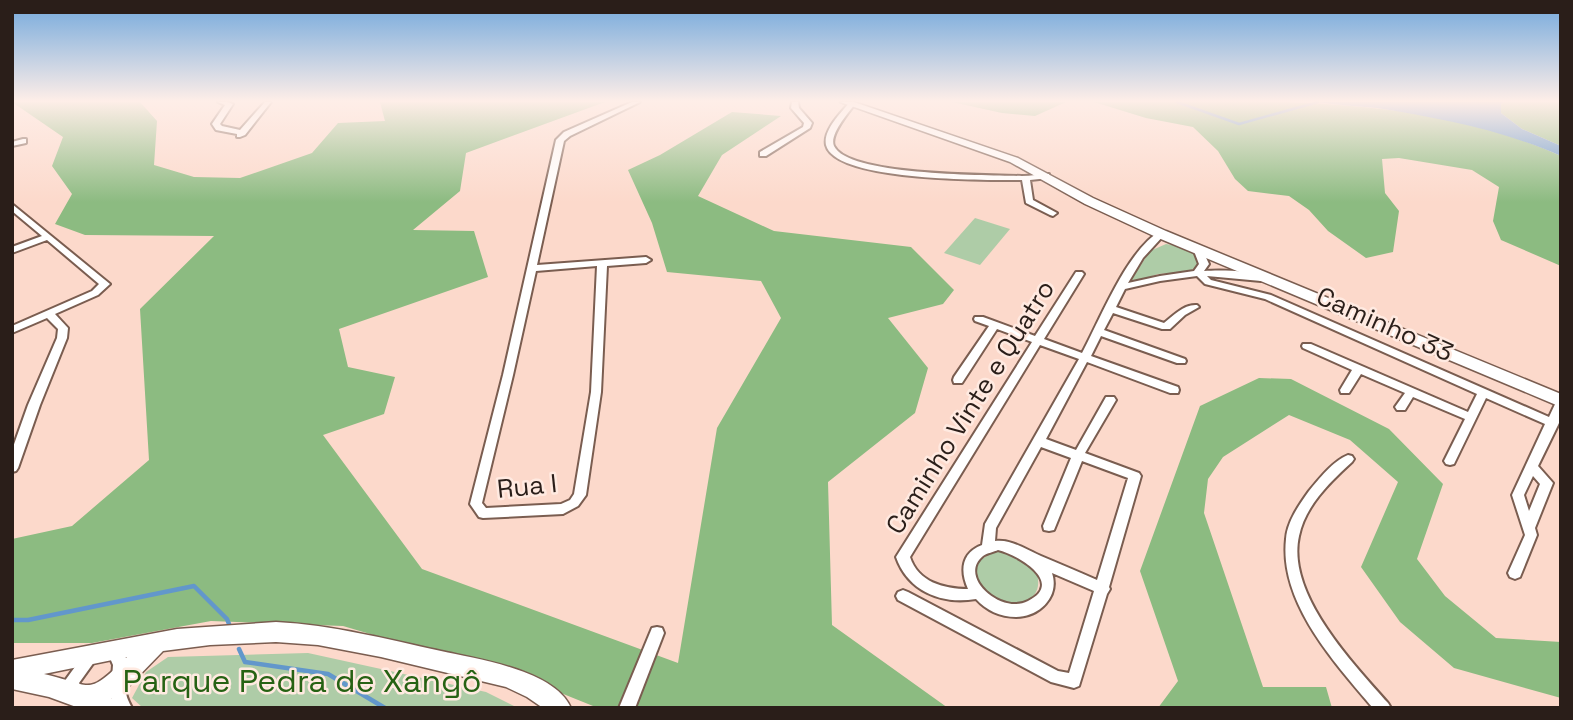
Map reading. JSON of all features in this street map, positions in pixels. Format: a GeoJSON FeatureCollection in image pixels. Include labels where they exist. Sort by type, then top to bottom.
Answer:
{"type":"FeatureCollection","features":[{"type":"Feature","properties":{"kind":"main road"},"geometry":{"type":"LineString","coordinates":[[943,136],[1014,160],[1089,201],[1199,251],[1561,402]]}},
{"type":"Feature","properties":{"kind":"main road"},"geometry":{"type":"LineString","coordinates":[[12,670],[200,634],[256,632],[348,639],[485,671],[531,685],[560,708]]}},
{"type":"Feature","properties":{"kind":"main road"},"geometry":{"type":"LineString","coordinates":[[12,678],[50,686],[79,697],[101,695],[118,682],[157,642]]}},
{"type":"Feature","properties":{"kind":"street","name":"Rua I"},"geometry":{"type":"LineString","coordinates":[[567,136],[562,138],[476,504],[483,513],[562,509],[574,503],[580,495],[596,392],[602,264]]}},
{"type":"Feature","properties":{"kind":"street"},"geometry":{"type":"LineString","coordinates":[[762,154],[793,136]]}},
{"type":"Feature","properties":{"kind":"street"},"geometry":{"type":"LineString","coordinates":[[831,136],[833,154],[856,166],[881,170],[1026,178],[1046,176]]}},
{"type":"Feature","properties":{"kind":"street"},"geometry":{"type":"LineString","coordinates":[[12,144],[23,141]]}},
{"type":"Feature","properties":{"kind":"street"},"geometry":{"type":"LineString","coordinates":[[1026,178],[1030,201],[1053,214]]}},
{"type":"Feature","properties":{"kind":"street"},"geometry":{"type":"LineString","coordinates":[[12,206],[105,284],[95,293],[12,330]]}},
{"type":"Feature","properties":{"kind":"street"},"geometry":{"type":"LineString","coordinates":[[988,547],[990,528],[1099,332],[1127,276],[1150,243],[1161,234]]}},
{"type":"Feature","properties":{"kind":"street"},"geometry":{"type":"LineString","coordinates":[[12,250],[47,237]]}},
{"type":"Feature","properties":{"kind":"street"},"geometry":{"type":"LineString","coordinates":[[1198,272],[1204,264],[1199,251]]}},
{"type":"Feature","properties":{"kind":"street"},"geometry":{"type":"LineString","coordinates":[[533,268],[646,260]]}},
{"type":"Feature","properties":{"kind":"street"},"geometry":{"type":"LineString","coordinates":[[1123,287],[1178,273],[1198,272],[1276,281]]}},
{"type":"Feature","properties":{"kind":"street","name":"Caminho 33"},"geometry":{"type":"LineString","coordinates":[[1198,272],[1208,282],[1268,297],[1553,423]]}},
{"type":"Feature","properties":{"kind":"street","name":"Caminho Vinte e Quatro"},"geometry":{"type":"LineString","coordinates":[[977,593],[956,595],[930,587],[910,574],[904,566],[903,557],[1079,274]]}},
{"type":"Feature","properties":{"kind":"street"},"geometry":{"type":"LineString","coordinates":[[1111,309],[1169,326],[1182,313],[1194,307]]}},
{"type":"Feature","properties":{"kind":"street"},"geometry":{"type":"LineString","coordinates":[[12,468],[62,338],[63,328],[49,314]]}},
{"type":"Feature","properties":{"kind":"street"},"geometry":{"type":"LineString","coordinates":[[979,319],[1174,390]]}},
{"type":"Feature","properties":{"kind":"street"},"geometry":{"type":"LineString","coordinates":[[958,380],[995,325]]}},
{"type":"Feature","properties":{"kind":"street"},"geometry":{"type":"LineString","coordinates":[[1099,332],[1181,361]]}},
{"type":"Feature","properties":{"kind":"street"},"geometry":{"type":"LineString","coordinates":[[1307,346],[1472,418]]}},
{"type":"Feature","properties":{"kind":"street"},"geometry":{"type":"LineString","coordinates":[[1346,390],[1358,369]]}},
{"type":"Feature","properties":{"kind":"street"},"geometry":{"type":"LineString","coordinates":[[1401,407],[1411,392]]}},
{"type":"Feature","properties":{"kind":"street"},"geometry":{"type":"LineString","coordinates":[[1450,461],[1483,393]]}},
{"type":"Feature","properties":{"kind":"street"},"geometry":{"type":"LineString","coordinates":[[1049,526],[1078,456],[1110,400]]}},
{"type":"Feature","properties":{"kind":"street"},"geometry":{"type":"LineString","coordinates":[[1515,573],[1531,535],[1530,525],[1518,499],[1561,402]]}},
{"type":"Feature","properties":{"kind":"street"},"geometry":{"type":"LineString","coordinates":[[903,596],[1056,677],[1071,682],[1079,669],[1135,476],[1038,441]]}},
{"type":"Feature","properties":{"kind":"street"},"geometry":{"type":"LineString","coordinates":[[1348,459],[1332,473],[1301,512],[1293,532],[1292,558],[1296,582],[1307,608],[1323,634],[1384,708]]}},
{"type":"Feature","properties":{"kind":"street"},"geometry":{"type":"LineString","coordinates":[[1530,525],[1547,483],[1531,467]]}},
{"type":"Feature","properties":{"kind":"street"},"geometry":{"type":"LineString","coordinates":[[1038,561],[1045,575],[1046,589],[1041,600],[1029,608],[1014,610],[998,607],[977,593],[968,571],[978,552],[988,547],[1009,546],[1102,589]]}},
{"type":"Feature","properties":{"kind":"street"},"geometry":{"type":"LineString","coordinates":[[627,708],[657,633]]}},
{"type":"Feature","properties":{"kind":"street"},"geometry":{"type":"LineString","coordinates":[[114,651],[120,658],[121,667],[116,691],[124,708]]}},
{"type":"Feature","properties":{"kind":"street"},"geometry":{"type":"LineString","coordinates":[[92,656],[71,682],[79,697],[115,708]]}},
{"type":"Feature","properties":{"kind":"green space"},"geometry":{"type":"Polygon","coordinates":[[[61,136],[156,136],[154,165],[194,177],[240,178],[312,153],[327,136],[513,136],[466,153],[460,191],[413,230],[474,231],[488,277],[339,329],[348,367],[395,377],[384,414],[323,435],[422,569],[678,663],[717,428],[781,318],[761,281],[667,272],[652,223],[628,170],[692,136],[751,136],[722,155],[698,196],[774,231],[911,247],[954,290],[943,304],[888,318],[928,368],[915,413],[828,482],[832,625],[948,708],[598,708],[536,683],[343,626],[211,621],[92,643],[12,643],[12,539],[72,526],[149,460],[140,309],[214,236],[85,235],[55,224],[72,194],[52,166],[63,137],[61,136]]]}},
{"type":"Feature","properties":{"kind":"green space"},"geometry":{"type":"Polygon","coordinates":[[[1202,136],[1507,136],[1561,156],[1561,266],[1501,240],[1493,221],[1499,187],[1472,170],[1399,158],[1382,159],[1385,193],[1399,211],[1393,252],[1366,258],[1328,231],[1309,210],[1289,196],[1248,191],[1235,179],[1218,151],[1202,136]]]}},
{"type":"Feature","properties":{"kind":"green space"},"geometry":{"type":"Polygon","coordinates":[[[1537,136],[1561,136],[1561,146],[1537,136]]]}},
{"type":"Feature","properties":{"kind":"green space"},"geometry":{"type":"Polygon","coordinates":[[[975,218],[1010,229],[980,265],[944,253],[975,218]]]}},
{"type":"Feature","properties":{"kind":"green space"},"geometry":{"type":"Polygon","coordinates":[[[1166,244],[1190,251],[1197,258],[1197,267],[1187,272],[1158,274],[1134,282],[1131,280],[1150,251],[1166,244]]]}},
{"type":"Feature","properties":{"kind":"green space"},"geometry":{"type":"Polygon","coordinates":[[[1259,378],[1291,379],[1389,429],[1443,484],[1417,559],[1445,596],[1496,638],[1561,642],[1561,698],[1454,668],[1400,622],[1361,567],[1398,482],[1350,440],[1289,415],[1223,457],[1208,479],[1204,513],[1263,687],[1326,687],[1332,708],[1158,708],[1178,681],[1140,571],[1200,406],[1259,378]]]}},
{"type":"Feature","properties":{"kind":"green space"},"geometry":{"type":"Polygon","coordinates":[[[994,552],[1012,552],[1036,570],[1038,587],[1031,597],[1020,602],[1006,602],[992,597],[981,588],[976,575],[980,560],[994,552]]]}},
{"type":"Feature","properties":{"kind":"green space","name":"Parque Pedra de Xangô"},"geometry":{"type":"Polygon","coordinates":[[[308,653],[486,692],[518,708],[143,708],[132,698],[146,672],[168,657],[308,653]]]}},
{"type":"Feature","properties":{"kind":"water"},"geometry":{"type":"Polygon","coordinates":[[[1505,136],[1537,136],[1561,146],[1561,156],[1539,147],[1505,136]]]}},
{"type":"Feature","properties":{"kind":"waterway"},"geometry":{"type":"LineString","coordinates":[[12,620],[28,620],[194,586],[227,619],[231,629]]}},
{"type":"Feature","properties":{"kind":"waterway"},"geometry":{"type":"LineString","coordinates":[[239,649],[245,662],[328,674],[385,708]]}}]}
